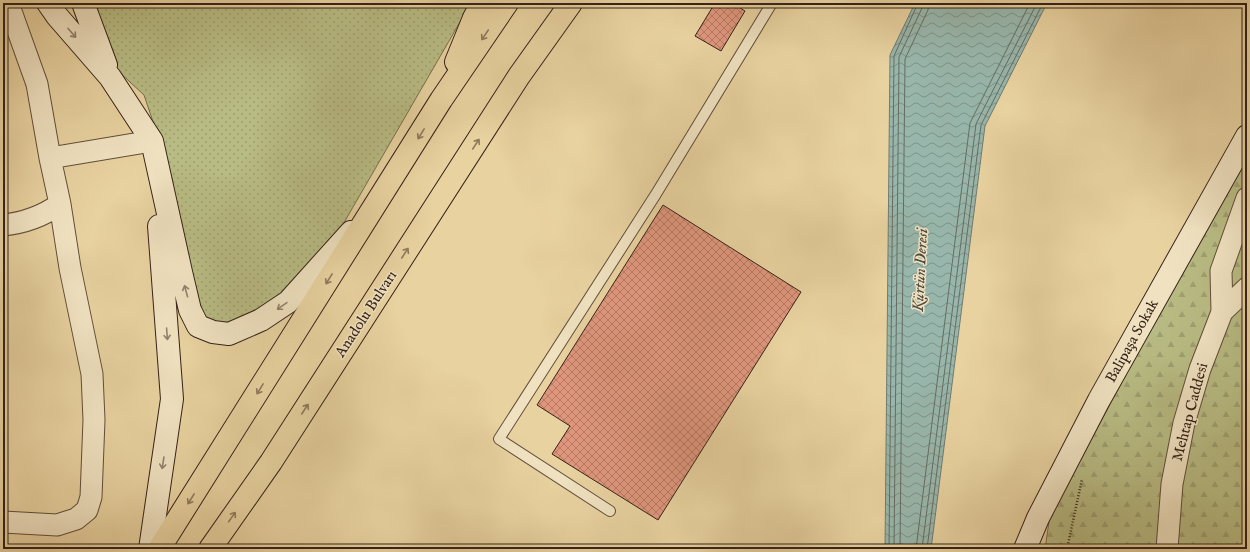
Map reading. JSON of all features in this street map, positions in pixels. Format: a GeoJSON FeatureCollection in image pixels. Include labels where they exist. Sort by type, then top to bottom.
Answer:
{"type":"FeatureCollection","features":[{"type":"Feature","properties":{"kind":"highway"},"geometry":{"type":"LineString","coordinates":[[441,100],[474,18],[482,3]]}},
{"type":"Feature","properties":{"kind":"highway"},"geometry":{"type":"LineString","coordinates":[[159,549],[441,100],[507,3]]}},
{"type":"Feature","properties":{"kind":"highway"},"geometry":{"type":"LineString","coordinates":[[519,76],[559,3]]}},
{"type":"Feature","properties":{"kind":"highway"},"geometry":{"type":"LineString","coordinates":[[519,76],[572,3]]}},
{"type":"Feature","properties":{"kind":"highway","name":"Anadolu Bulvarı"},"geometry":{"type":"LineString","coordinates":[[210,549],[271,462],[519,76]]}},
{"type":"Feature","properties":{"kind":"main road"},"geometry":{"type":"LineString","coordinates":[[48,3],[57,16],[110,77],[152,141],[190,310],[198,326],[213,332],[229,334],[262,320],[288,302],[375,206]]}},
{"type":"Feature","properties":{"kind":"main road"},"geometry":{"type":"LineString","coordinates":[[83,3],[110,77]]}},
{"type":"Feature","properties":{"kind":"main road","name":"Balipaşa Sokak"},"geometry":{"type":"LineString","coordinates":[[1025,549],[1038,518],[1099,400],[1247,136]]}},
{"type":"Feature","properties":{"kind":"main road"},"geometry":{"type":"LineString","coordinates":[[150,549],[172,399],[152,141]]}},
{"type":"Feature","properties":{"kind":"street"},"geometry":{"type":"LineString","coordinates":[[3,522],[57,524],[76,519],[86,510],[91,496],[94,420],[92,374],[70,268],[60,204],[37,84],[8,3]]}},
{"type":"Feature","properties":{"kind":"street"},"geometry":{"type":"LineString","coordinates":[[50,158],[152,141]]}},
{"type":"Feature","properties":{"kind":"street"},"geometry":{"type":"LineString","coordinates":[[1222,312],[1221,271],[1247,198]]}},
{"type":"Feature","properties":{"kind":"street"},"geometry":{"type":"LineString","coordinates":[[3,225],[14,224],[45,214],[60,204]]}},
{"type":"Feature","properties":{"kind":"street","name":"Mehtap Caddesi"},"geometry":{"type":"LineString","coordinates":[[1167,549],[1172,484],[1184,423],[1200,369],[1222,312],[1247,288]]}},
{"type":"Feature","properties":{"kind":"lane"},"geometry":{"type":"LineString","coordinates":[[610,511],[499,439],[656,194],[772,3]]}},
{"type":"Feature","properties":{"kind":"green space"},"geometry":{"type":"Polygon","coordinates":[[[83,3],[471,3],[316,271],[229,334],[190,310],[170,225],[172,178],[144,95],[103,57],[83,3]]]}},
{"type":"Feature","properties":{"kind":"green space"},"geometry":{"type":"Polygon","coordinates":[[[1247,152],[1247,549],[1045,549],[1050,515],[1247,152]]]}},
{"type":"Feature","properties":{"kind":"water","name":"Kürtün Deresi"},"geometry":{"type":"Polygon","coordinates":[[[915,3],[1047,3],[985,126],[931,549],[885,549],[890,55],[915,3]]]}},
{"type":"Feature","properties":{"kind":"building"},"geometry":{"type":"Polygon","coordinates":[[[715,3],[732,3],[745,11],[721,51],[695,36],[715,3]]]}},
{"type":"Feature","properties":{"kind":"building"},"geometry":{"type":"Polygon","coordinates":[[[663,205],[801,292],[658,520],[552,454],[570,426],[537,405],[663,205]]]}}]}
